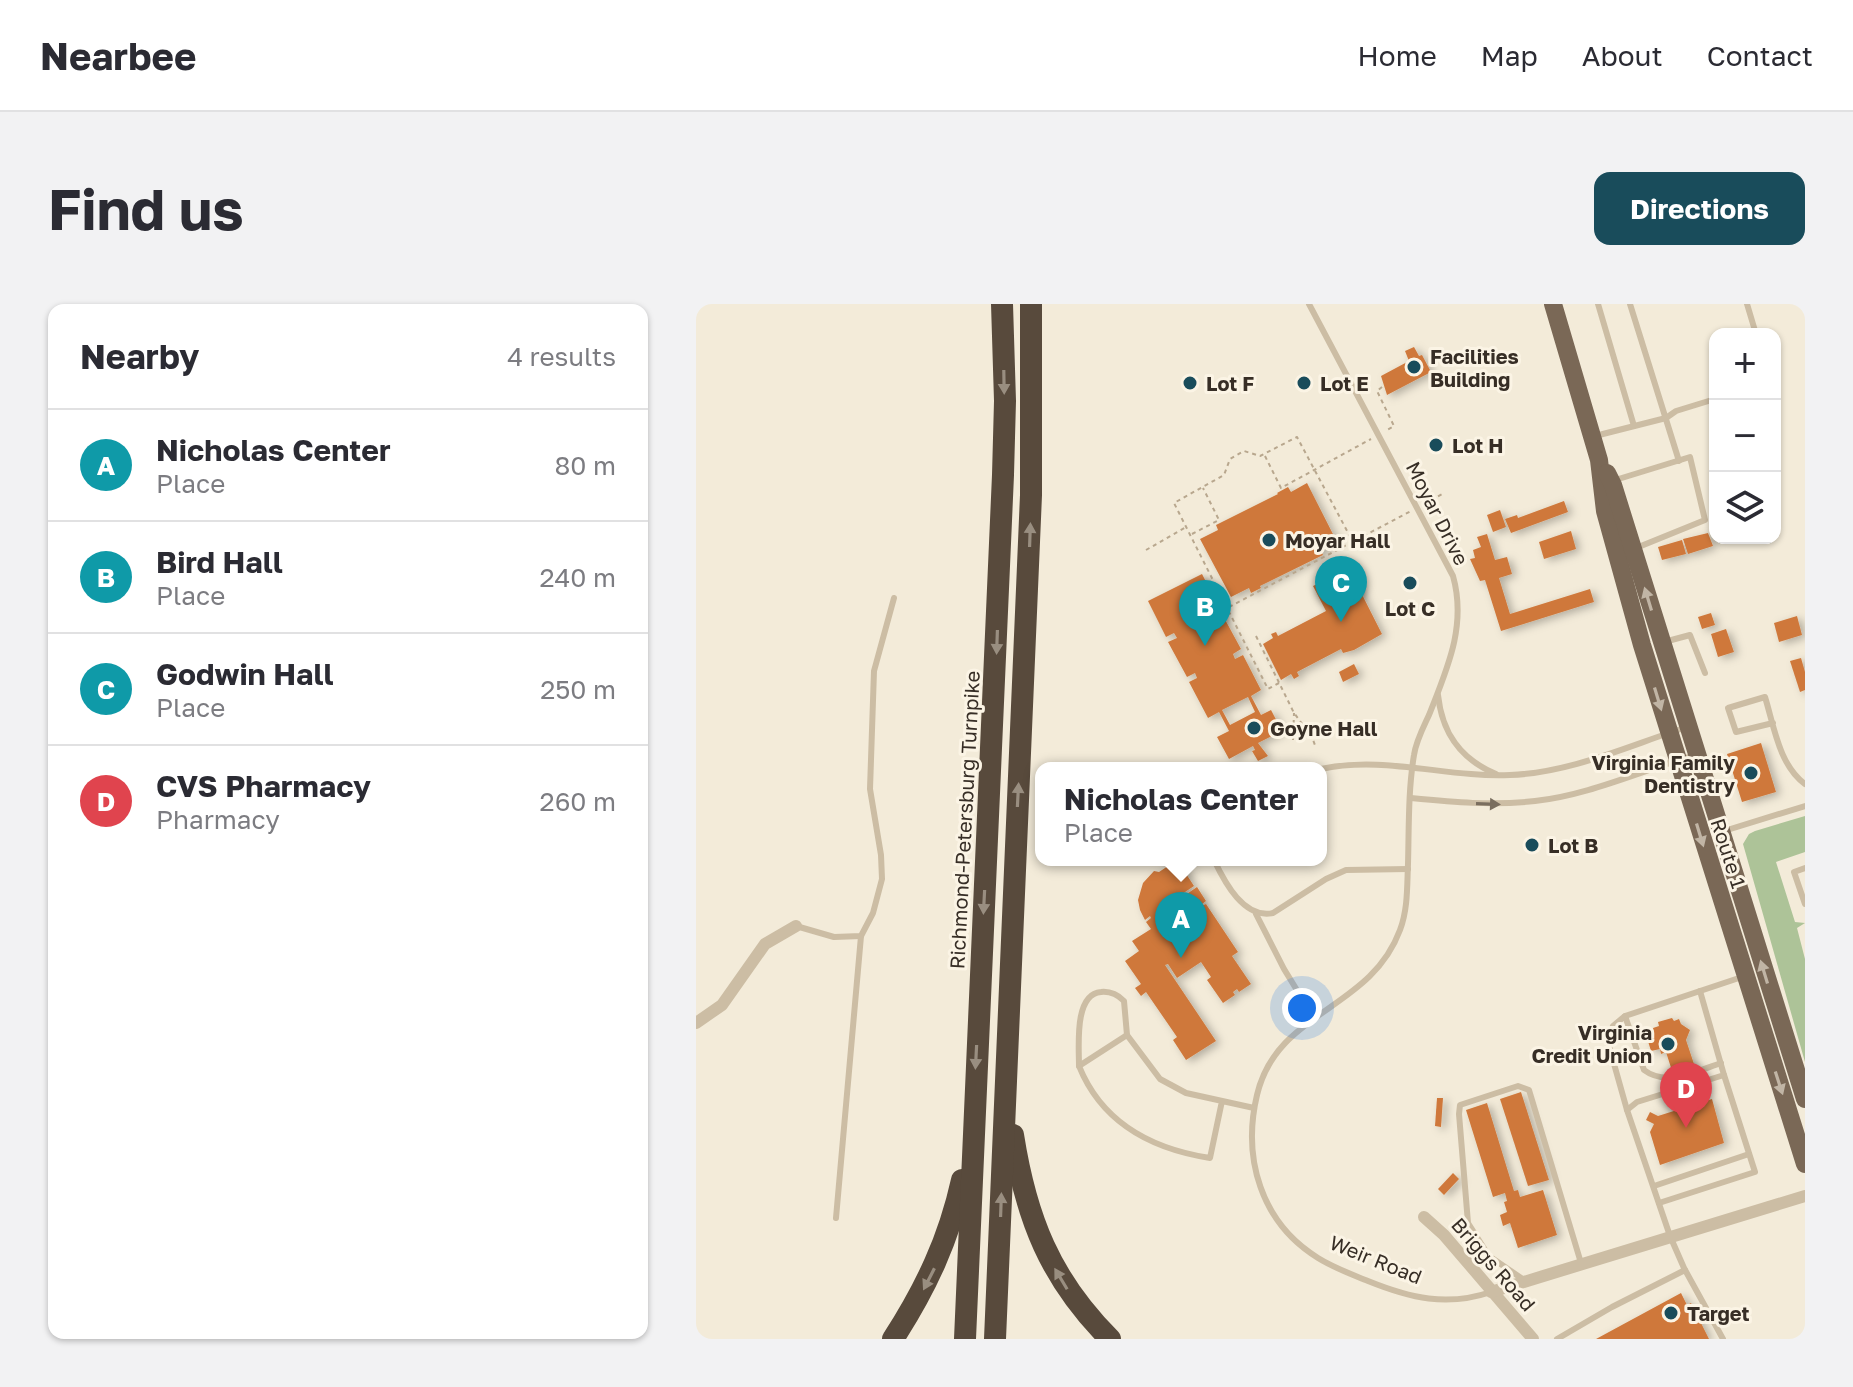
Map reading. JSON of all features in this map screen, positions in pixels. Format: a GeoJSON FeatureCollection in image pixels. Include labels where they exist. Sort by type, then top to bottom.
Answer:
{"type":"FeatureCollection","features":[{"type":"Feature","properties":{"kind":"highway","name":"Richmond-Petersburg Turnpike"},"geometry":{"type":"LineString","coordinates":[[965,1339],[1003,475],[1005,401],[1002,304]]}},
{"type":"Feature","properties":{"kind":"highway"},"geometry":{"type":"LineString","coordinates":[[995,1339],[1031,495],[1031,304]]}},
{"type":"Feature","properties":{"kind":"highway"},"geometry":{"type":"LineString","coordinates":[[1006,1090],[1021,1187],[1039,1236],[1063,1285],[1110,1339]]}},
{"type":"Feature","properties":{"kind":"highway"},"geometry":{"type":"LineString","coordinates":[[893,1339],[929,1279],[948,1234],[974,1124]]}},
{"type":"Feature","properties":{"kind":"main road","name":"Route 1"},"geometry":{"type":"LineString","coordinates":[[1553,304],[1599,460],[1609,526],[1668,733],[1805,1164]]}},
{"type":"Feature","properties":{"kind":"main road","name":"Route 1"},"geometry":{"type":"LineString","coordinates":[[1599,460],[1612,481],[1805,1099]]}},
{"type":"Feature","properties":{"kind":"street"},"geometry":{"type":"LineString","coordinates":[[696,1023],[722,1005],[765,944],[796,926]]}},
{"type":"Feature","properties":{"kind":"street","name":"Weir Road"},"geometry":{"type":"LineString","coordinates":[[1491,1292],[1805,1196]]}},
{"type":"Feature","properties":{"kind":"street","name":"Briggs Road"},"geometry":{"type":"LineString","coordinates":[[1424,1217],[1444,1235],[1533,1339]]}},
{"type":"Feature","properties":{"kind":"lane","name":"Moyar Drive"},"geometry":{"type":"LineString","coordinates":[[1309,304],[1453,576],[1459,603],[1457,637],[1415,749],[1411,798]]}},
{"type":"Feature","properties":{"kind":"lane"},"geometry":{"type":"LineString","coordinates":[[1598,304],[1634,426]]}},
{"type":"Feature","properties":{"kind":"lane"},"geometry":{"type":"LineString","coordinates":[[1630,304],[1679,461]]}},
{"type":"Feature","properties":{"kind":"lane"},"geometry":{"type":"LineString","coordinates":[[1747,304],[1754,328]]}},
{"type":"Feature","properties":{"kind":"lane"},"geometry":{"type":"LineString","coordinates":[[1592,437],[1666,418],[1676,411],[1712,400]]}},
{"type":"Feature","properties":{"kind":"lane"},"geometry":{"type":"LineString","coordinates":[[1612,481],[1690,457],[1705,520],[1632,550]]}},
{"type":"Feature","properties":{"kind":"lane"},"geometry":{"type":"LineString","coordinates":[[836,1218],[861,936],[873,913],[882,879],[870,789],[874,671],[894,598]]}},
{"type":"Feature","properties":{"kind":"lane"},"geometry":{"type":"LineString","coordinates":[[1661,643],[1690,635],[1705,673]]}},
{"type":"Feature","properties":{"kind":"lane"},"geometry":{"type":"LineString","coordinates":[[1438,691],[1444,726],[1458,748],[1478,766],[1499,775]]}},
{"type":"Feature","properties":{"kind":"lane"},"geometry":{"type":"LineString","coordinates":[[1773,723],[1736,732],[1728,708],[1765,697],[1787,764],[1796,778],[1805,784]]}},
{"type":"Feature","properties":{"kind":"lane"},"geometry":{"type":"LineString","coordinates":[[1327,768],[1362,764],[1499,775],[1562,767],[1687,727]]}},
{"type":"Feature","properties":{"kind":"lane"},"geometry":{"type":"LineString","coordinates":[[1411,798],[1481,804],[1538,801],[1574,794],[1696,755]]}},
{"type":"Feature","properties":{"kind":"lane","name":"Weir Road"},"geometry":{"type":"LineString","coordinates":[[1411,798],[1402,925],[1388,957],[1364,985],[1289,1038],[1269,1064],[1254,1108],[1251,1135],[1256,1178],[1273,1215],[1300,1245],[1332,1266],[1415,1298],[1449,1300],[1491,1292]]}},
{"type":"Feature","properties":{"kind":"lane"},"geometry":{"type":"LineString","coordinates":[[1721,832],[1805,806]]}},
{"type":"Feature","properties":{"kind":"lane"},"geometry":{"type":"LineString","coordinates":[[1218,866],[1242,903],[1256,914],[1314,1018]]}},
{"type":"Feature","properties":{"kind":"lane"},"geometry":{"type":"LineString","coordinates":[[1805,868],[1794,872],[1805,904]]}},
{"type":"Feature","properties":{"kind":"lane"},"geometry":{"type":"LineString","coordinates":[[1256,914],[1273,913],[1346,870],[1408,869]]}},
{"type":"Feature","properties":{"kind":"lane"},"geometry":{"type":"LineString","coordinates":[[796,926],[834,937],[861,936]]}},
{"type":"Feature","properties":{"kind":"lane"},"geometry":{"type":"LineString","coordinates":[[1723,1339],[1670,1236],[1627,1110],[1607,1039],[1613,1026],[1625,1016],[1745,976]]}},
{"type":"Feature","properties":{"kind":"lane"},"geometry":{"type":"LineString","coordinates":[[1659,1203],[1755,1172],[1700,991]]}},
{"type":"Feature","properties":{"kind":"lane"},"geometry":{"type":"LineString","coordinates":[[1222,1101],[1210,1158],[1178,1153],[1143,1139],[1113,1116],[1086,1084],[1079,1066],[1082,1011],[1087,999],[1093,994],[1110,992],[1124,1001],[1127,1035],[1160,1079],[1186,1093],[1254,1108]]}},
{"type":"Feature","properties":{"kind":"lane"},"geometry":{"type":"LineString","coordinates":[[1625,1016],[1644,1070],[1651,1075],[1672,1077],[1721,1063]]}},
{"type":"Feature","properties":{"kind":"lane"},"geometry":{"type":"LineString","coordinates":[[1079,1066],[1127,1035]]}},
{"type":"Feature","properties":{"kind":"lane"},"geometry":{"type":"LineString","coordinates":[[1627,1110],[1637,1102],[1724,1075]]}},
{"type":"Feature","properties":{"kind":"lane"},"geometry":{"type":"LineString","coordinates":[[1525,1281],[1489,1256],[1468,1223],[1460,1105],[1518,1086],[1529,1090],[1581,1263]]}},
{"type":"Feature","properties":{"kind":"lane"},"geometry":{"type":"LineString","coordinates":[[1654,1186],[1749,1154]]}},
{"type":"Feature","properties":{"kind":"lane"},"geometry":{"type":"LineString","coordinates":[[1557,1339],[1685,1270]]}},
{"type":"Feature","properties":{"kind":"path"},"geometry":{"type":"LineString","coordinates":[[1264,454],[1281,488],[1379,435],[1394,426],[1377,391],[1382,387]]}},
{"type":"Feature","properties":{"kind":"path"},"geometry":{"type":"LineString","coordinates":[[1279,683],[1268,689],[1174,503],[1224,475],[1230,459],[1244,451],[1260,456],[1297,437],[1353,542]]}},
{"type":"Feature","properties":{"kind":"path"},"geometry":{"type":"LineString","coordinates":[[1191,535],[1219,520],[1203,487]]}},
{"type":"Feature","properties":{"kind":"path"},"geometry":{"type":"LineString","coordinates":[[1228,607],[1444,493]]}},
{"type":"Feature","properties":{"kind":"path"},"geometry":{"type":"LineString","coordinates":[[1146,550],[1187,527]]}},
{"type":"Feature","properties":{"kind":"path"},"geometry":{"type":"LineString","coordinates":[[1256,636],[1294,713],[1312,737],[1316,748]]}},
{"type":"Feature","properties":{"kind":"path"},"geometry":{"type":"LineString","coordinates":[[1293,740],[1294,713]]}},
{"type":"Feature","properties":{"kind":"green space"},"geometry":{"type":"Polygon","coordinates":[[[1805,816],[1805,852],[1776,862],[1795,922],[1805,923],[1797,928],[1805,959],[1805,1062],[1743,844],[1755,831],[1805,816]]]}},
{"type":"Feature","properties":{"kind":"building","name":"Facilities Building"},"geometry":{"type":"Polygon","coordinates":[[[1414,347],[1431,372],[1387,395],[1381,376],[1409,361],[1405,351],[1414,347]]]}},
{"type":"Feature","properties":{"kind":"building","name":"Moyar Hall"},"geometry":{"type":"Polygon","coordinates":[[[1307,483],[1337,542],[1321,551],[1323,555],[1261,588],[1251,593],[1249,588],[1231,597],[1200,539],[1218,530],[1216,525],[1288,487],[1291,492],[1307,483]]]}},
{"type":"Feature","properties":{"kind":"building"},"geometry":{"type":"Polygon","coordinates":[[[1564,501],[1568,512],[1511,533],[1505,519],[1517,515],[1518,518],[1564,501]]]}},
{"type":"Feature","properties":{"kind":"building"},"geometry":{"type":"Polygon","coordinates":[[[1500,510],[1506,527],[1493,532],[1487,515],[1500,510]]]}},
{"type":"Feature","properties":{"kind":"building"},"geometry":{"type":"Polygon","coordinates":[[[1571,531],[1576,549],[1544,559],[1539,542],[1571,531]]]}},
{"type":"Feature","properties":{"kind":"building"},"geometry":{"type":"Polygon","coordinates":[[[1708,533],[1709,544],[1713,546],[1688,554],[1683,539],[1708,533]]]}},
{"type":"Feature","properties":{"kind":"building"},"geometry":{"type":"Polygon","coordinates":[[[1487,534],[1495,560],[1507,557],[1512,574],[1499,578],[1510,614],[1590,589],[1594,602],[1501,631],[1485,580],[1480,581],[1470,559],[1475,558],[1473,550],[1481,547],[1477,537],[1487,534]]]}},
{"type":"Feature","properties":{"kind":"building"},"geometry":{"type":"Polygon","coordinates":[[[1682,540],[1686,554],[1662,560],[1658,547],[1682,540]]]}},
{"type":"Feature","properties":{"kind":"building"},"geometry":{"type":"Polygon","coordinates":[[[1347,565],[1382,634],[1354,650],[1343,653],[1341,649],[1297,672],[1299,676],[1294,679],[1291,674],[1281,680],[1263,644],[1273,638],[1271,634],[1276,632],[1278,636],[1326,611],[1313,586],[1347,565]]]}},
{"type":"Feature","properties":{"kind":"building"},"geometry":{"type":"Polygon","coordinates":[[[1202,574],[1220,609],[1212,613],[1215,618],[1222,614],[1241,649],[1233,654],[1235,659],[1243,655],[1261,690],[1251,696],[1261,715],[1271,710],[1282,731],[1258,743],[1268,756],[1258,761],[1252,751],[1255,750],[1253,746],[1229,759],[1217,737],[1229,731],[1219,712],[1208,718],[1189,682],[1197,678],[1195,673],[1187,677],[1168,642],[1177,638],[1174,633],[1166,637],[1148,601],[1202,574]],[[1248,697],[1222,710],[1230,725],[1255,712],[1248,697]]]}},
{"type":"Feature","properties":{"kind":"building"},"geometry":{"type":"Polygon","coordinates":[[[1711,613],[1715,625],[1702,629],[1698,617],[1711,613]]]}},
{"type":"Feature","properties":{"kind":"building"},"geometry":{"type":"Polygon","coordinates":[[[1797,616],[1802,635],[1779,642],[1774,623],[1797,616]]]}},
{"type":"Feature","properties":{"kind":"building"},"geometry":{"type":"Polygon","coordinates":[[[1726,629],[1734,652],[1718,657],[1711,634],[1726,629]]]}},
{"type":"Feature","properties":{"kind":"building"},"geometry":{"type":"Polygon","coordinates":[[[1801,658],[1805,690],[1800,692],[1790,661],[1801,658]]]}},
{"type":"Feature","properties":{"kind":"building"},"geometry":{"type":"Polygon","coordinates":[[[1354,664],[1359,674],[1343,682],[1339,672],[1354,664]]]}},
{"type":"Feature","properties":{"kind":"building","name":"Virginia Family Dentistry"},"geometry":{"type":"Polygon","coordinates":[[[1761,743],[1776,792],[1742,802],[1727,754],[1761,743]]]}},
{"type":"Feature","properties":{"kind":"building"},"geometry":{"type":"Polygon","coordinates":[[[1168,866],[1181,866],[1194,886],[1182,894],[1184,896],[1197,887],[1206,901],[1197,908],[1206,904],[1238,952],[1232,956],[1251,984],[1239,992],[1237,989],[1233,992],[1235,995],[1223,1003],[1207,980],[1211,977],[1201,962],[1177,978],[1168,964],[1165,965],[1216,1041],[1186,1060],[1173,1040],[1177,1037],[1146,992],[1141,996],[1135,988],[1141,984],[1125,961],[1139,951],[1132,941],[1151,929],[1146,922],[1151,918],[1145,920],[1138,900],[1143,883],[1154,871],[1159,872],[1168,866]]]}},
{"type":"Feature","properties":{"kind":"building","name":"Virginia Credit Union"},"geometry":{"type":"Polygon","coordinates":[[[1672,1018],[1674,1021],[1679,1019],[1690,1030],[1686,1040],[1695,1067],[1673,1074],[1666,1052],[1661,1054],[1660,1049],[1651,1051],[1647,1038],[1654,1033],[1653,1028],[1659,1026],[1658,1022],[1672,1018]]]}},
{"type":"Feature","properties":{"kind":"building"},"geometry":{"type":"Polygon","coordinates":[[[1521,1092],[1549,1180],[1528,1186],[1500,1099],[1521,1092]]]}},
{"type":"Feature","properties":{"kind":"building"},"geometry":{"type":"Polygon","coordinates":[[[1437,1098],[1443,1098],[1441,1127],[1435,1126],[1437,1098]]]}},
{"type":"Feature","properties":{"kind":"building"},"geometry":{"type":"Polygon","coordinates":[[[1712,1099],[1724,1143],[1660,1165],[1650,1132],[1654,1124],[1646,1120],[1650,1112],[1658,1116],[1712,1099]]]}},
{"type":"Feature","properties":{"kind":"building"},"geometry":{"type":"Polygon","coordinates":[[[1487,1103],[1514,1191],[1518,1190],[1520,1197],[1543,1190],[1557,1235],[1518,1248],[1510,1223],[1503,1226],[1500,1215],[1507,1212],[1505,1193],[1493,1197],[1466,1110],[1487,1103]]]}},
{"type":"Feature","properties":{"kind":"building"},"geometry":{"type":"Polygon","coordinates":[[[1453,1173],[1459,1179],[1444,1195],[1438,1189],[1453,1173]]]}},
{"type":"Feature","properties":{"kind":"building","name":"Target"},"geometry":{"type":"Polygon","coordinates":[[[1681,1293],[1687,1305],[1691,1303],[1709,1339],[1596,1339],[1681,1293]]]}},
{"type":"Feature","properties":{"kind":"place","name":"Facilities Building"},"geometry":{"type":"Point","coordinates":[1414,367]}},
{"type":"Feature","properties":{"kind":"place","name":"Lot F"},"geometry":{"type":"Point","coordinates":[1190,383]}},
{"type":"Feature","properties":{"kind":"place","name":"Lot E"},"geometry":{"type":"Point","coordinates":[1304,383]}},
{"type":"Feature","properties":{"kind":"place","name":"Lot H"},"geometry":{"type":"Point","coordinates":[1436,445]}},
{"type":"Feature","properties":{"kind":"place","name":"Moyar Hall"},"geometry":{"type":"Point","coordinates":[1269,540]}},
{"type":"Feature","properties":{"kind":"place","name":"Lot C"},"geometry":{"type":"Point","coordinates":[1410,583]}},
{"type":"Feature","properties":{"kind":"place","name":"Godwin Hall"},"geometry":{"type":"Point","coordinates":[1341,622]}},
{"type":"Feature","properties":{"kind":"place","name":"Bird Hall"},"geometry":{"type":"Point","coordinates":[1205,646]}},
{"type":"Feature","properties":{"kind":"place","name":"Goyne Hall"},"geometry":{"type":"Point","coordinates":[1254,728]}},
{"type":"Feature","properties":{"kind":"place","name":"Virginia Family Dentistry"},"geometry":{"type":"Point","coordinates":[1751,773]}},
{"type":"Feature","properties":{"kind":"place","name":"Lot B"},"geometry":{"type":"Point","coordinates":[1532,845]}},
{"type":"Feature","properties":{"kind":"place","name":"Nicholas Center"},"geometry":{"type":"Point","coordinates":[1181,958]}},
{"type":"Feature","properties":{"kind":"place","name":"Virginia Credit Union"},"geometry":{"type":"Point","coordinates":[1668,1044]}},
{"type":"Feature","properties":{"kind":"place","name":"CVS Pharmacy"},"geometry":{"type":"Point","coordinates":[1686,1128]}},
{"type":"Feature","properties":{"kind":"place","name":"Target"},"geometry":{"type":"Point","coordinates":[1671,1313]}}]}
